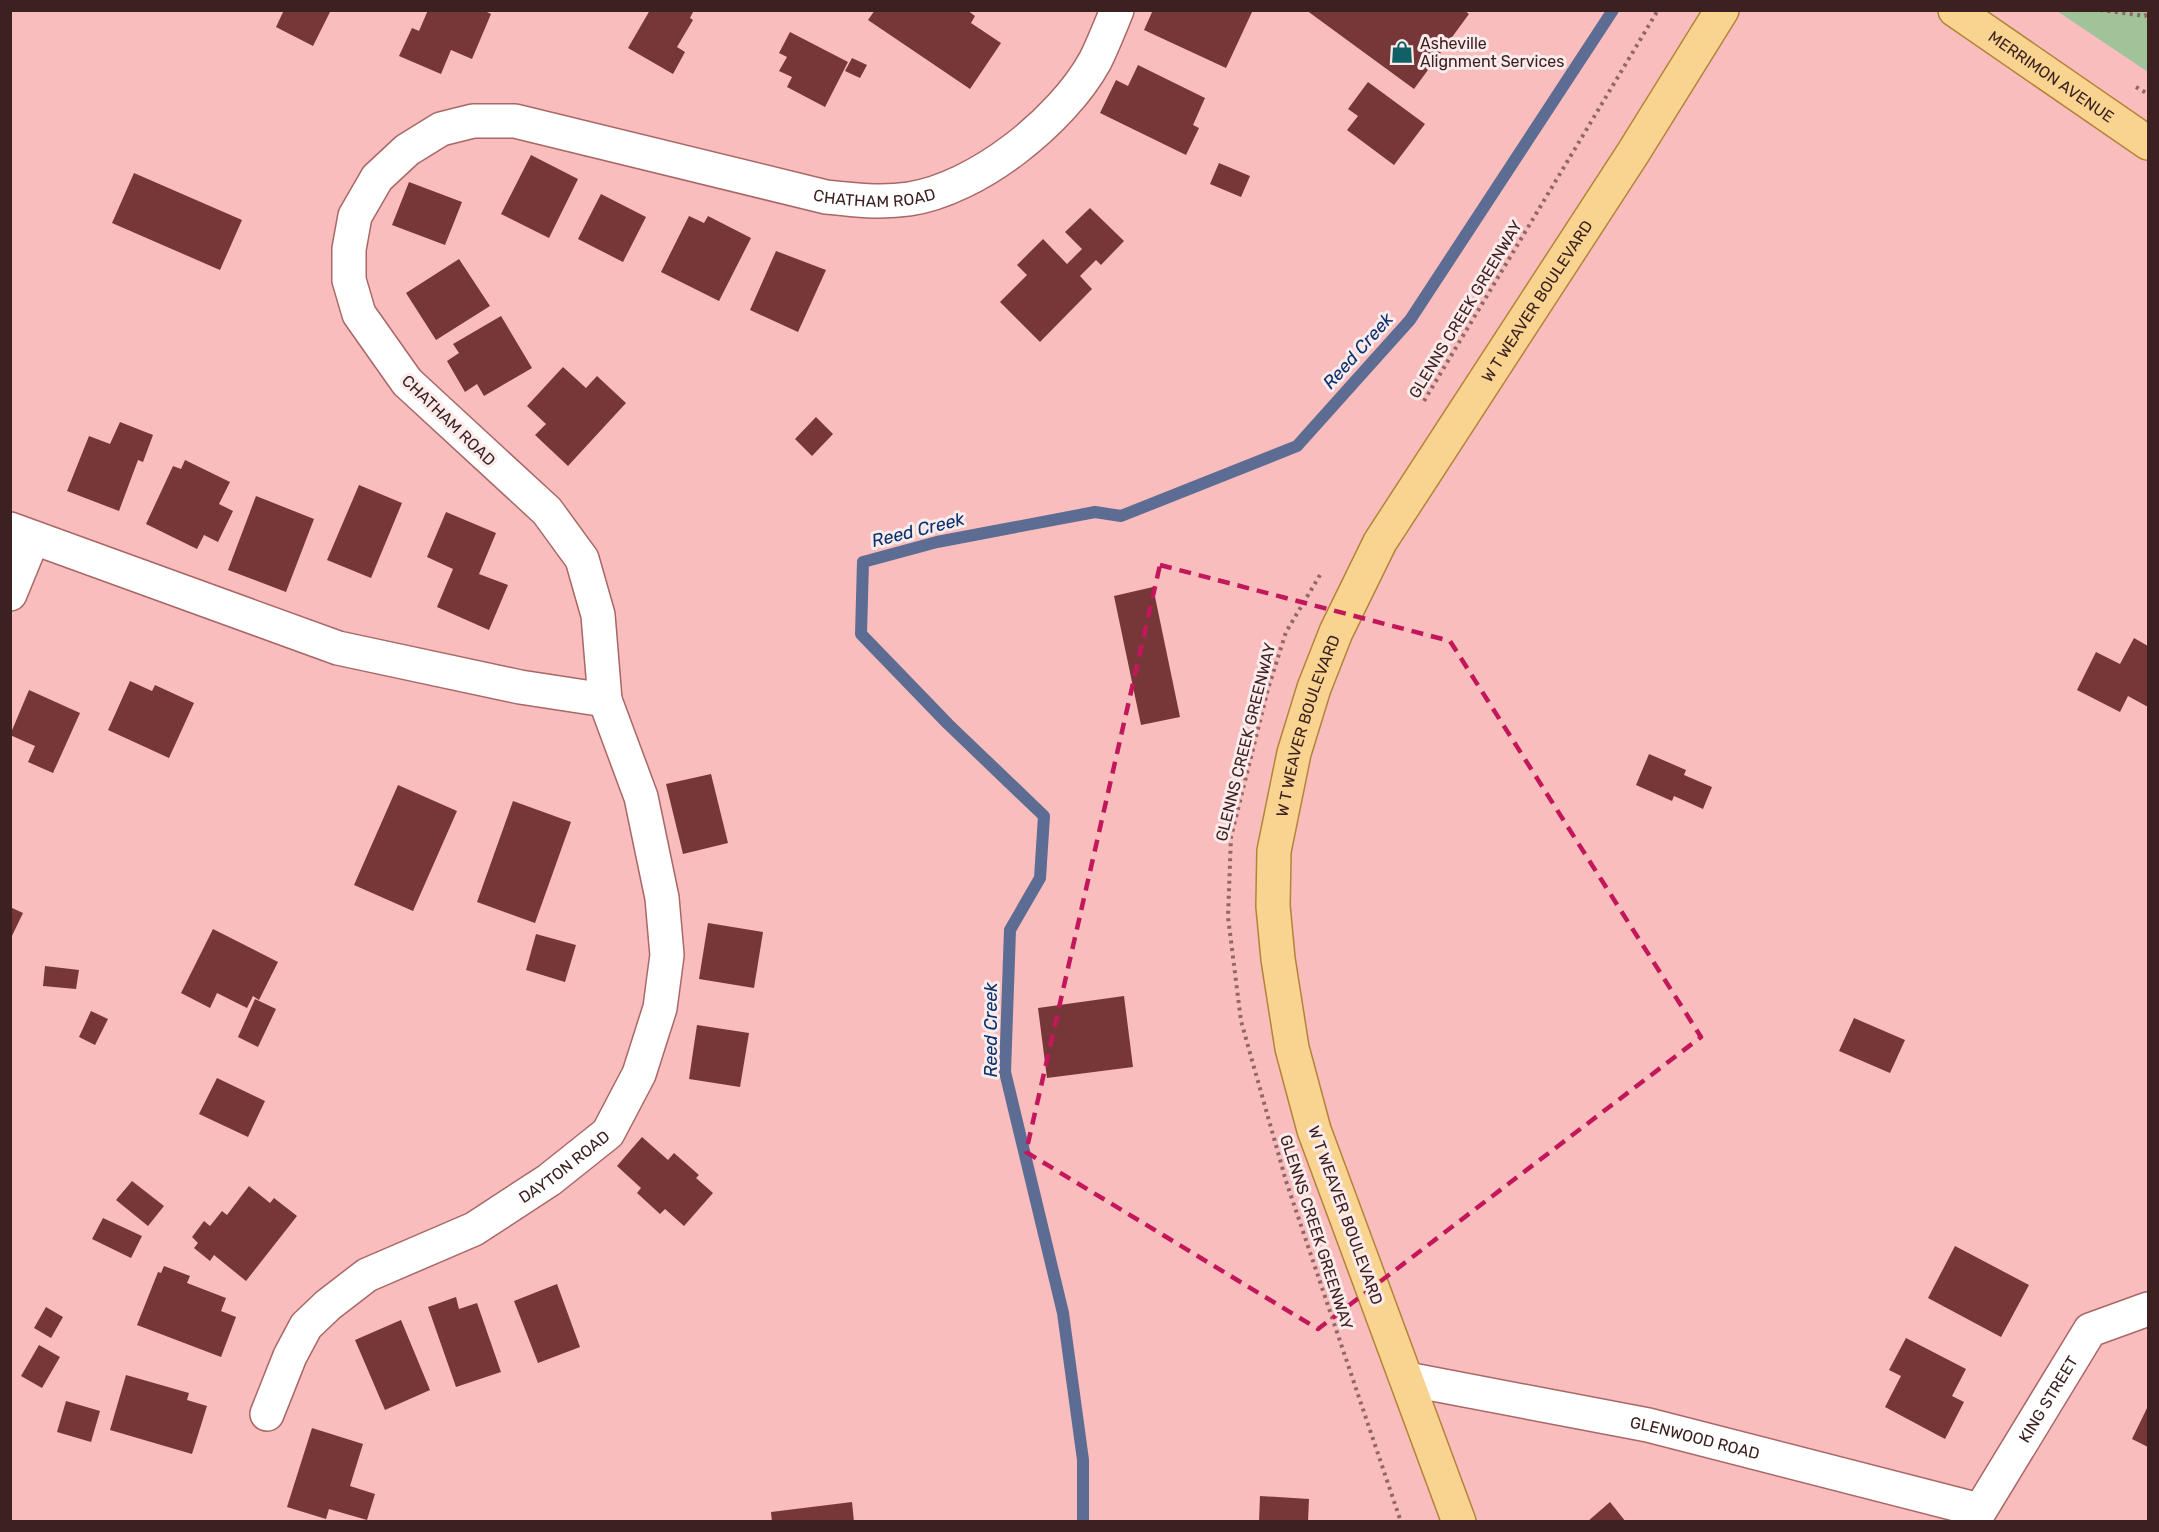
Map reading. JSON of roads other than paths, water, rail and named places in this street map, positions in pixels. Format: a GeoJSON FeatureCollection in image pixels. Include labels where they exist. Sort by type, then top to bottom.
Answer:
{"type":"FeatureCollection","features":[{"type":"Feature","properties":{"kind":"main road","name":"W T WEAVER BOULEVARD"},"geometry":{"type":"LineString","coordinates":[[1459,1521],[1314,1130],[1292,1048],[1273,906],[1274,851],[1294,753],[1314,688],[1336,632],[1380,542],[1627,163],[1722,10]]}},
{"type":"Feature","properties":{"kind":"main road","name":"MERRIMON AVENUE"},"geometry":{"type":"LineString","coordinates":[[1955,10],[2148,143]]}},
{"type":"Feature","properties":{"kind":"street","name":"CHATHAM ROAD"},"geometry":{"type":"LineString","coordinates":[[605,700],[598,615],[582,559],[547,511],[407,382],[359,314],[350,280],[349,249],[355,216],[377,177],[407,150],[441,129],[473,121],[515,121],[826,197],[870,202],[911,198],[948,187],[999,160],[1041,128],[1072,95],[1094,61],[1117,10]]}},
{"type":"Feature","properties":{"kind":"street"},"geometry":{"type":"LineString","coordinates":[[10,594],[22,534],[338,648],[520,687],[605,700]]}},
{"type":"Feature","properties":{"kind":"street","name":"DAYTON ROAD"},"geometry":{"type":"LineString","coordinates":[[267,1414],[290,1356],[306,1326],[328,1305],[367,1275],[474,1229],[549,1180],[608,1133],[639,1074],[660,1008],[667,955],[664,921],[641,797],[605,700]]}},
{"type":"Feature","properties":{"kind":"street","name":"KING STREET"},"geometry":{"type":"LineString","coordinates":[[1976,1516],[2090,1330],[2148,1309]]}},
{"type":"Feature","properties":{"kind":"street","name":"GLENWOOD ROAD"},"geometry":{"type":"LineString","coordinates":[[1407,1379],[1647,1425],[1976,1516]]}},
{"type":"Feature","properties":{"kind":"waterway","name":"Reed Creek"},"geometry":{"type":"LineString","coordinates":[[1083,1522],[1083,1460],[1063,1313],[1005,1072],[1010,930],[1040,878],[1044,816],[948,724],[861,634],[863,562],[937,542],[1095,512],[1121,516],[1297,446],[1410,320],[1613,10]]}},
{"type":"Feature","properties":{"kind":"place","name":"Asheville Alignment Services"},"geometry":{"type":"Point","coordinates":[1402,52]}}]}
